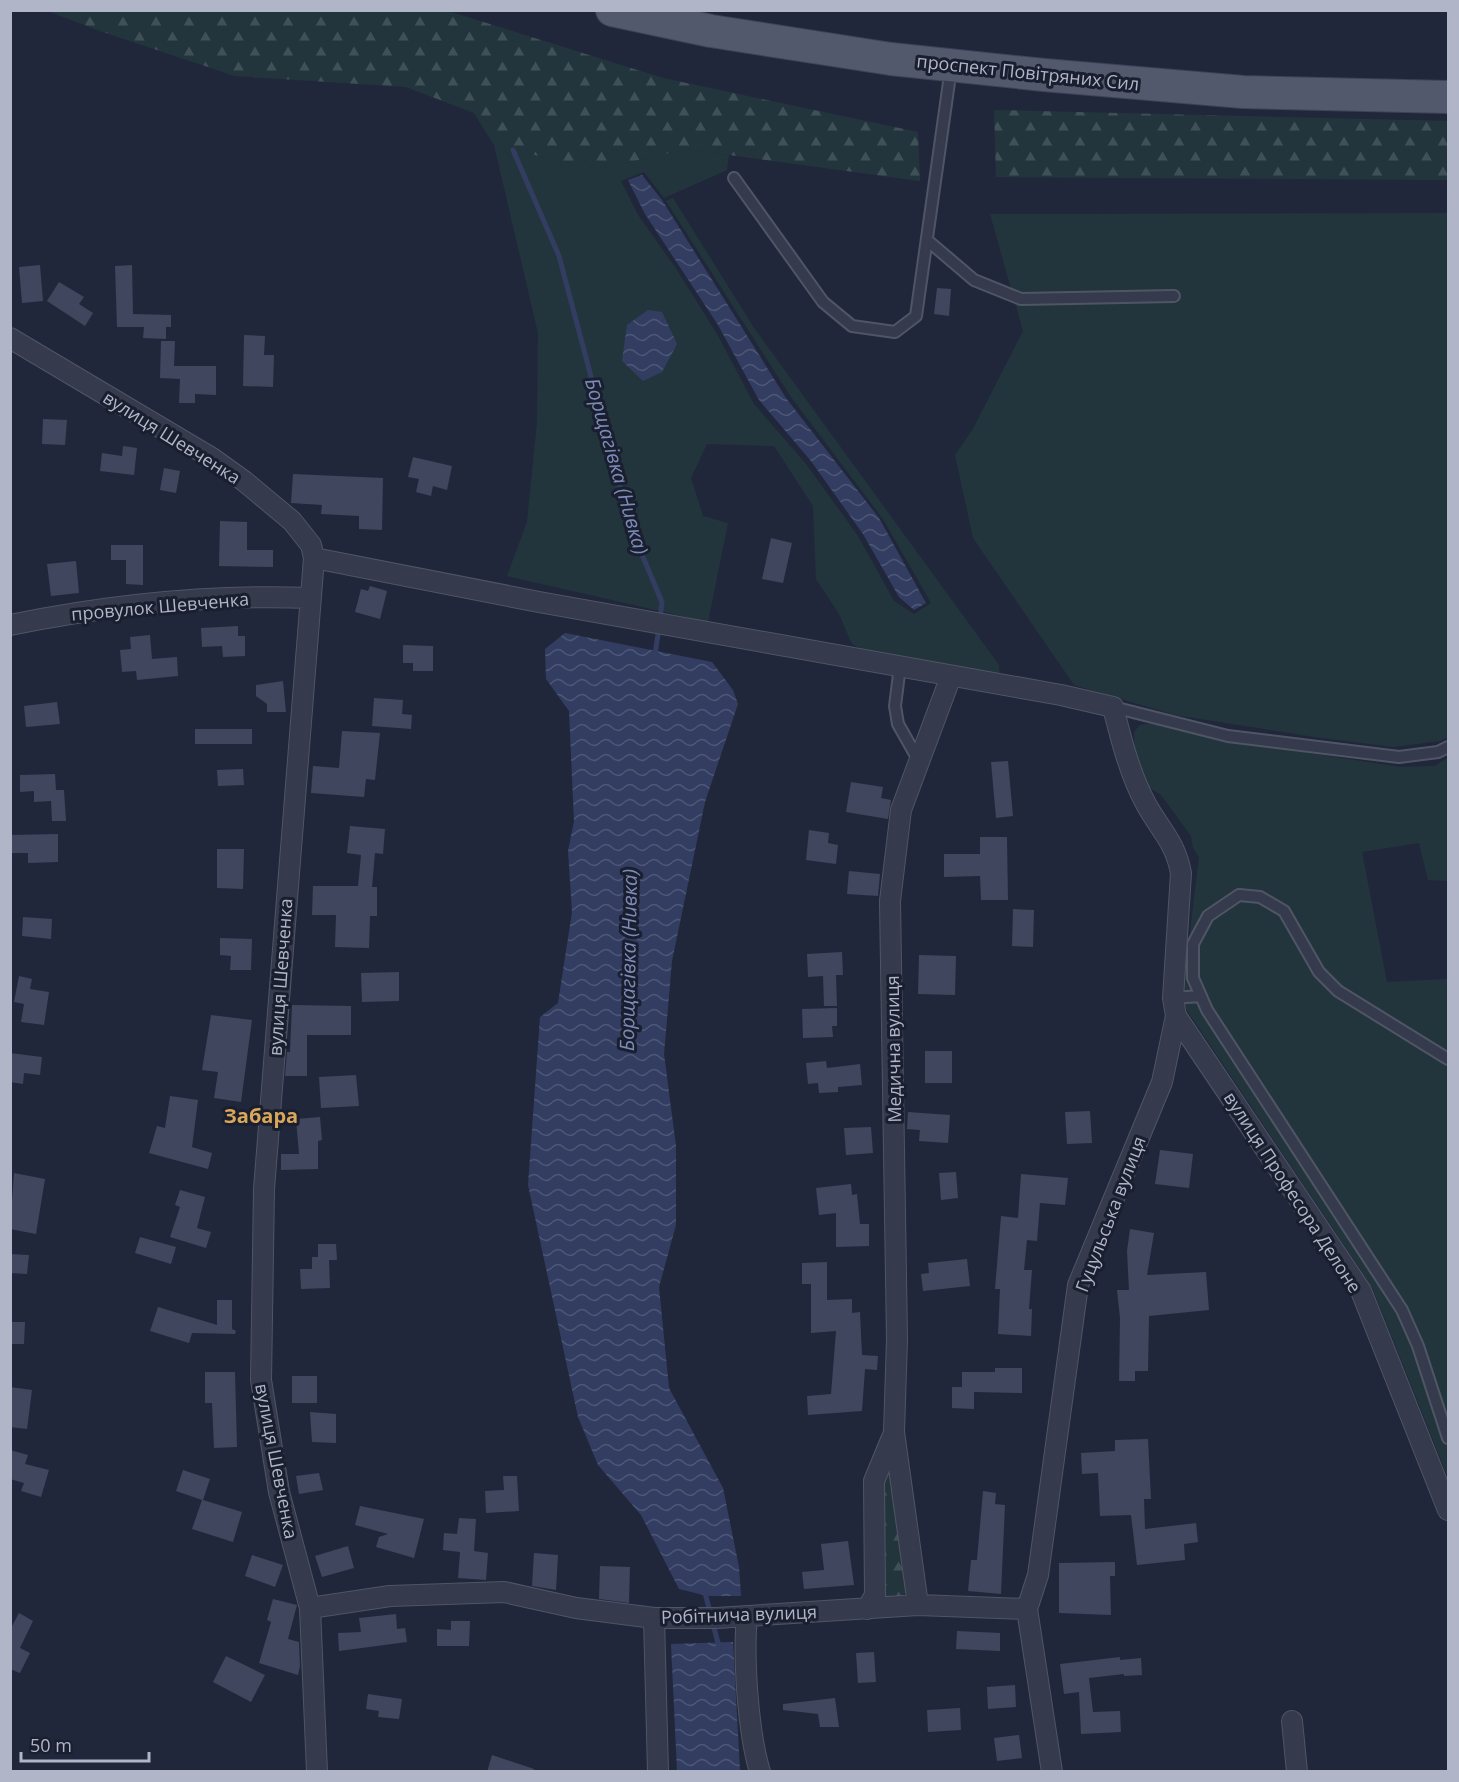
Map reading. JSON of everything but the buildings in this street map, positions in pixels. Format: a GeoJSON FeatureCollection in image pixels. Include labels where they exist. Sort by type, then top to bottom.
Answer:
{"type":"FeatureCollection","features":[{"type":"Feature","properties":{"kind":"main road","name":"проспект Повітряних Сил"},"geometry":{"type":"LineString","coordinates":[[612,10],[711,31],[891,59],[1243,92],[1449,96]]}},
{"type":"Feature","properties":{"kind":"street","name":"вулиця Шевченка"},"geometry":{"type":"LineString","coordinates":[[10,338],[212,458],[244,481],[292,521],[311,545],[314,558],[264,1189],[261,1380],[279,1492],[310,1608],[317,1772]]}},
{"type":"Feature","properties":{"kind":"street"},"geometry":{"type":"LineString","coordinates":[[314,558],[539,602],[1061,695],[1113,707]]}},
{"type":"Feature","properties":{"kind":"street","name":"провулок Шевченка"},"geometry":{"type":"LineString","coordinates":[[10,625],[59,616],[185,600],[260,596],[310,598]]}},
{"type":"Feature","properties":{"kind":"street","name":"Медична вулиця"},"geometry":{"type":"LineString","coordinates":[[918,1605],[894,1432],[897,1339],[890,901],[901,810],[951,676]]}},
{"type":"Feature","properties":{"kind":"street","name":"Гуцульська вулиця"},"geometry":{"type":"LineString","coordinates":[[1052,1772],[1027,1609],[1038,1575],[1078,1286],[1162,1082],[1175,1007],[1181,873],[1178,857],[1171,839],[1146,804],[1120,739],[1113,707]]}},
{"type":"Feature","properties":{"kind":"street","name":"вулиця Професора Делоне"},"geometry":{"type":"LineString","coordinates":[[1175,1007],[1361,1291],[1449,1510]]}},
{"type":"Feature","properties":{"kind":"street","name":"Медична вулиця"},"geometry":{"type":"LineString","coordinates":[[867,1608],[875,1595],[874,1481],[894,1432]]}},
{"type":"Feature","properties":{"kind":"street","name":"Робітнича вулиця"},"geometry":{"type":"LineString","coordinates":[[310,1608],[390,1596],[504,1592],[576,1608],[654,1618],[713,1618],[918,1605],[1027,1609]]}},
{"type":"Feature","properties":{"kind":"street"},"geometry":{"type":"LineString","coordinates":[[747,1616],[745,1636],[754,1750],[760,1772]]}},
{"type":"Feature","properties":{"kind":"street"},"geometry":{"type":"LineString","coordinates":[[654,1618],[658,1772]]}},
{"type":"Feature","properties":{"kind":"street"},"geometry":{"type":"LineString","coordinates":[[1292,1720],[1298,1772]]}},
{"type":"Feature","properties":{"kind":"lane"},"geometry":{"type":"LineString","coordinates":[[734,178],[823,302],[852,326],[895,332],[916,316],[951,65]]}},
{"type":"Feature","properties":{"kind":"lane"},"geometry":{"type":"LineString","coordinates":[[927,240],[974,280],[1021,299],[1174,296]]}},
{"type":"Feature","properties":{"kind":"lane"},"geometry":{"type":"LineString","coordinates":[[900,666],[895,706],[898,724],[919,761]]}},
{"type":"Feature","properties":{"kind":"lane"},"geometry":{"type":"LineString","coordinates":[[1113,707],[1228,736],[1399,757],[1438,752],[1449,747]]}},
{"type":"Feature","properties":{"kind":"lane"},"geometry":{"type":"LineString","coordinates":[[1449,1059],[1338,991],[1319,972],[1284,911],[1260,897],[1239,895],[1208,916],[1193,944],[1193,978],[1207,1010],[1402,1310],[1418,1346],[1449,1438]]}},
{"type":"Feature","properties":{"kind":"lane"},"geometry":{"type":"LineString","coordinates":[[1175,1007],[1201,996]]}},
{"type":"Feature","properties":{"kind":"green space"},"geometry":{"type":"Polygon","coordinates":[[[48,11],[448,11],[663,78],[918,132],[920,181],[686,149],[596,170],[494,145],[474,113],[406,87],[235,76],[100,31],[48,11]]]}},
{"type":"Feature","properties":{"kind":"green space"},"geometry":{"type":"Polygon","coordinates":[[[994,110],[1448,121],[1448,180],[996,177],[994,110]]]}},
{"type":"Feature","properties":{"kind":"green space"},"geometry":{"type":"Polygon","coordinates":[[[494,145],[596,170],[686,149],[729,155],[727,170],[664,198],[644,172],[621,181],[638,215],[675,267],[717,334],[754,404],[806,464],[858,536],[894,601],[914,614],[931,603],[883,519],[791,397],[666,201],[673,198],[754,328],[999,665],[1000,678],[868,653],[852,644],[839,614],[816,579],[813,506],[774,446],[707,444],[691,478],[703,516],[728,523],[708,622],[507,576],[527,522],[537,422],[538,333],[494,145]]]}},
{"type":"Feature","properties":{"kind":"green space"},"geometry":{"type":"Polygon","coordinates":[[[1448,213],[1448,737],[1440,741],[1393,747],[1314,737],[1175,715],[1074,685],[973,538],[955,455],[973,429],[1023,331],[990,214],[1448,213]]]}},
{"type":"Feature","properties":{"kind":"green space"},"geometry":{"type":"Polygon","coordinates":[[[1153,723],[1232,741],[1400,767],[1434,766],[1448,758],[1448,881],[1428,880],[1419,843],[1362,852],[1387,982],[1448,979],[1448,1478],[1372,1287],[1186,1009],[1184,981],[1199,857],[1193,848],[1191,836],[1161,795],[1145,785],[1135,757],[1134,732],[1140,725],[1153,723]]]}},
{"type":"Feature","properties":{"kind":"green space"},"geometry":{"type":"Polygon","coordinates":[[[891,1452],[909,1586],[901,1597],[896,1599],[888,1599],[881,1591],[878,1481],[891,1452]]]}},
{"type":"Feature","properties":{"kind":"water"},"geometry":{"type":"Polygon","coordinates":[[[642,175],[662,200],[786,398],[879,518],[926,603],[914,610],[899,597],[863,534],[811,461],[759,400],[718,325],[645,214],[628,180],[642,175]]]}},
{"type":"Feature","properties":{"kind":"water"},"geometry":{"type":"Polygon","coordinates":[[[648,310],[662,312],[677,344],[662,372],[643,381],[622,361],[627,325],[648,310]]]}},
{"type":"Feature","properties":{"kind":"water"},"geometry":{"type":"Polygon","coordinates":[[[565,633],[712,662],[733,690],[738,704],[705,802],[672,961],[664,1054],[676,1146],[676,1225],[659,1287],[669,1388],[723,1488],[739,1567],[741,1596],[708,1596],[679,1589],[641,1515],[598,1465],[578,1417],[528,1185],[540,1017],[558,1003],[572,912],[568,851],[574,821],[569,711],[546,679],[545,649],[565,633]]]}},
{"type":"Feature","properties":{"kind":"water"},"geometry":{"type":"Polygon","coordinates":[[[733,1642],[740,1771],[677,1771],[671,1644],[733,1642]]]}},
{"type":"Feature","properties":{"kind":"waterway","name":"Борщагівка (Нивка)"},"geometry":{"type":"LineString","coordinates":[[513,150],[559,256],[632,531],[662,602],[660,619]]}},
{"type":"Feature","properties":{"kind":"waterway","name":"Борщагівка (Нивка)"},"geometry":{"type":"LineString","coordinates":[[655,654],[659,628]]}},
{"type":"Feature","properties":{"kind":"waterway","name":"Борщагівка (Нивка)"},"geometry":{"type":"LineString","coordinates":[[704,1589],[719,1647]]}},
{"type":"Feature","properties":{"kind":"district","name":"Забара"},"geometry":{"type":"Point","coordinates":[261,1115]}}]}
